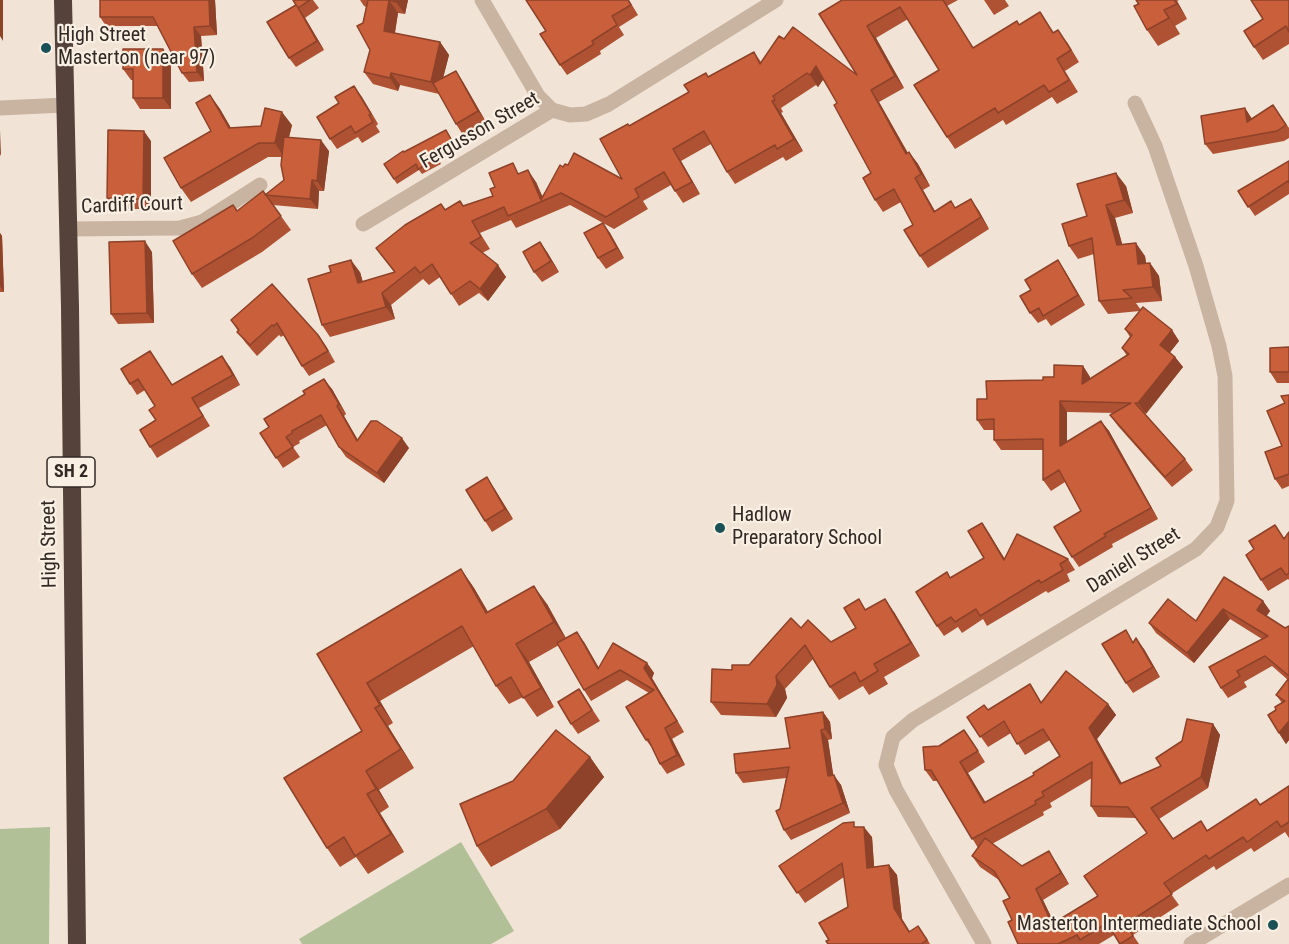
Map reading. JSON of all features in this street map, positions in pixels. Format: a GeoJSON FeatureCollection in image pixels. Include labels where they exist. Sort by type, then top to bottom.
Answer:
{"type":"FeatureCollection","features":[{"type":"Feature","properties":{"kind":"highway","name":"High Street"},"geometry":{"type":"LineString","coordinates":[[63,0],[77,944]]}},
{"type":"Feature","properties":{"kind":"street"},"geometry":{"type":"LineString","coordinates":[[482,0],[538,96],[552,110]]}},
{"type":"Feature","properties":{"kind":"street","name":"Fergusson Street"},"geometry":{"type":"LineString","coordinates":[[363,224],[552,110],[570,115],[595,111],[776,0]]}},
{"type":"Feature","properties":{"kind":"street","name":"Daniell Street"},"geometry":{"type":"LineString","coordinates":[[984,944],[896,790],[886,765],[893,737],[913,720],[1196,549],[1217,527],[1227,501],[1224,376],[1219,346],[1196,266],[1155,146],[1135,103]]}},
{"type":"Feature","properties":{"kind":"street"},"geometry":{"type":"LineString","coordinates":[[0,108],[65,105]]}},
{"type":"Feature","properties":{"kind":"street","name":"Cardiff Court"},"geometry":{"type":"LineString","coordinates":[[68,230],[180,228],[202,222],[260,185]]}},
{"type":"Feature","properties":{"kind":"street"},"geometry":{"type":"LineString","coordinates":[[1191,944],[1289,885]]}},
{"type":"Feature","properties":{"kind":"green space"},"geometry":{"type":"Polygon","coordinates":[[[50,827],[49,944],[0,944],[0,829],[50,827]]]}},
{"type":"Feature","properties":{"kind":"green space"},"geometry":{"type":"Polygon","coordinates":[[[461,842],[514,931],[491,944],[302,944],[299,939],[461,842]]]}},
{"type":"Feature","properties":{"kind":"building"},"geometry":{"type":"Polygon","coordinates":[[[100,0],[209,0],[210,26],[194,27],[197,72],[182,73],[153,17],[100,17],[100,0]]]}},
{"type":"Feature","properties":{"kind":"building"},"geometry":{"type":"Polygon","coordinates":[[[293,0],[310,0],[298,8],[317,41],[289,58],[267,22],[296,5],[293,0]]]}},
{"type":"Feature","properties":{"kind":"building"},"geometry":{"type":"Polygon","coordinates":[[[368,0],[389,0],[384,31],[440,42],[431,82],[391,73],[390,78],[364,72],[370,50],[357,26],[363,23],[368,0]]]}},
{"type":"Feature","properties":{"kind":"building"},"geometry":{"type":"Polygon","coordinates":[[[526,0],[628,0],[631,5],[612,16],[617,25],[592,41],[594,44],[560,65],[540,34],[546,31],[526,0]]]}},
{"type":"Feature","properties":{"kind":"building"},"geometry":{"type":"Polygon","coordinates":[[[842,0],[943,0],[973,48],[1017,21],[1019,25],[1040,12],[1053,33],[1058,30],[1071,50],[1057,59],[1069,80],[1049,92],[1044,85],[998,113],[995,108],[947,137],[914,85],[939,70],[900,7],[867,26],[895,76],[871,90],[906,154],[909,152],[921,174],[915,178],[934,212],[951,201],[955,208],[971,199],[981,217],[920,256],[904,230],[913,225],[894,189],[875,200],[863,178],[871,173],[834,105],[837,103],[816,66],[810,75],[807,73],[773,96],[775,100],[772,101],[794,139],[777,149],[775,145],[727,172],[704,131],[673,149],[692,182],[675,191],[664,172],[635,189],[639,197],[606,217],[561,193],[508,216],[504,207],[472,221],[481,237],[470,243],[498,265],[480,289],[470,281],[451,294],[432,264],[420,273],[415,267],[382,293],[386,307],[322,325],[308,279],[331,272],[329,266],[351,260],[358,283],[395,272],[376,248],[405,225],[441,204],[445,210],[460,201],[463,206],[493,196],[490,189],[495,187],[489,173],[513,163],[518,174],[528,170],[541,200],[560,165],[563,167],[565,164],[568,165],[574,153],[622,179],[600,139],[628,124],[629,126],[689,92],[684,85],[706,73],[708,77],[754,52],[760,64],[779,36],[784,39],[793,27],[857,75],[819,14],[842,0]]]}},
{"type":"Feature","properties":{"kind":"building"},"geometry":{"type":"Polygon","coordinates":[[[1136,0],[1174,0],[1177,4],[1164,10],[1169,18],[1147,30],[1134,6],[1139,4],[1136,0]]]}},
{"type":"Feature","properties":{"kind":"building"},"geometry":{"type":"Polygon","coordinates":[[[1251,0],[1289,0],[1289,32],[1286,26],[1254,47],[1244,31],[1263,19],[1251,0]]]}},
{"type":"Feature","properties":{"kind":"building"},"geometry":{"type":"Polygon","coordinates":[[[123,49],[163,49],[163,98],[133,98],[133,69],[123,69],[123,49]]]}},
{"type":"Feature","properties":{"kind":"building"},"geometry":{"type":"Polygon","coordinates":[[[456,71],[478,111],[456,124],[433,83],[456,71]]]}},
{"type":"Feature","properties":{"kind":"building"},"geometry":{"type":"Polygon","coordinates":[[[354,86],[371,114],[369,115],[373,122],[355,133],[351,126],[330,139],[317,117],[339,103],[335,97],[354,86]]]}},
{"type":"Feature","properties":{"kind":"building"},"geometry":{"type":"Polygon","coordinates":[[[210,95],[229,128],[261,126],[265,108],[282,112],[275,143],[259,143],[181,188],[164,158],[211,131],[196,103],[210,95]]]}},
{"type":"Feature","properties":{"kind":"building"},"geometry":{"type":"Polygon","coordinates":[[[1273,105],[1286,125],[1277,131],[1205,144],[1201,116],[1245,108],[1247,122],[1273,105]]]}},
{"type":"Feature","properties":{"kind":"building"},"geometry":{"type":"Polygon","coordinates":[[[108,130],[144,131],[143,199],[107,198],[108,130]]]}},
{"type":"Feature","properties":{"kind":"building"},"geometry":{"type":"Polygon","coordinates":[[[446,130],[452,141],[434,153],[437,159],[418,169],[416,164],[394,179],[384,164],[403,151],[446,130]]]}},
{"type":"Feature","properties":{"kind":"building"},"geometry":{"type":"Polygon","coordinates":[[[284,137],[321,140],[317,181],[312,180],[310,199],[265,195],[284,180],[281,165],[284,137]]]}},
{"type":"Feature","properties":{"kind":"building"},"geometry":{"type":"Polygon","coordinates":[[[1289,161],[1289,183],[1288,181],[1248,207],[1238,191],[1289,161]]]}},
{"type":"Feature","properties":{"kind":"building"},"geometry":{"type":"Polygon","coordinates":[[[1116,173],[1124,200],[1106,205],[1117,245],[1136,243],[1138,264],[1150,263],[1153,287],[1123,290],[1132,298],[1099,301],[1092,238],[1069,246],[1062,224],[1087,216],[1077,184],[1116,173]]]}},
{"type":"Feature","properties":{"kind":"building"},"geometry":{"type":"Polygon","coordinates":[[[263,191],[281,216],[252,238],[192,274],[173,241],[233,205],[237,211],[263,191]]]}},
{"type":"Feature","properties":{"kind":"building"},"geometry":{"type":"Polygon","coordinates":[[[603,223],[617,248],[598,258],[584,233],[603,223]]]}},
{"type":"Feature","properties":{"kind":"building"},"geometry":{"type":"Polygon","coordinates":[[[145,241],[147,313],[111,314],[109,242],[145,241]]]}},
{"type":"Feature","properties":{"kind":"building"},"geometry":{"type":"Polygon","coordinates":[[[540,242],[551,261],[534,272],[523,252],[540,242]]]}},
{"type":"Feature","properties":{"kind":"building"},"geometry":{"type":"Polygon","coordinates":[[[1058,260],[1078,295],[1043,316],[1039,308],[1030,313],[1020,296],[1031,290],[1025,280],[1058,260]]]}},
{"type":"Feature","properties":{"kind":"building"},"geometry":{"type":"Polygon","coordinates":[[[272,284],[318,335],[328,351],[302,366],[277,323],[250,345],[237,332],[239,330],[231,320],[272,284]]]}},
{"type":"Feature","properties":{"kind":"building"},"geometry":{"type":"Polygon","coordinates":[[[1143,307],[1172,330],[1160,345],[1175,357],[1138,403],[1135,403],[1185,459],[1165,477],[1110,415],[1131,403],[1060,401],[1060,446],[1101,421],[1151,508],[1104,534],[1106,536],[1072,557],[1054,527],[1081,511],[1059,470],[1043,480],[1043,439],[994,440],[994,419],[977,420],[977,399],[987,399],[986,381],[1043,380],[1043,377],[1054,377],[1054,365],[1083,366],[1082,384],[1129,354],[1122,348],[1132,335],[1125,329],[1143,307]]]}},
{"type":"Feature","properties":{"kind":"building"},"geometry":{"type":"Polygon","coordinates":[[[1289,347],[1289,372],[1270,372],[1270,348],[1289,347]]]}},
{"type":"Feature","properties":{"kind":"building"},"geometry":{"type":"Polygon","coordinates":[[[150,351],[172,385],[222,356],[233,375],[192,398],[203,416],[150,447],[140,430],[156,420],[149,410],[155,406],[138,379],[130,384],[121,369],[150,351]]]}},
{"type":"Feature","properties":{"kind":"building"},"geometry":{"type":"Polygon","coordinates":[[[324,379],[357,441],[371,421],[377,421],[402,438],[377,473],[339,447],[321,415],[292,431],[286,437],[293,447],[276,458],[260,433],[269,427],[264,419],[305,394],[303,391],[324,379]]]}},
{"type":"Feature","properties":{"kind":"building"},"geometry":{"type":"Polygon","coordinates":[[[1289,395],[1289,474],[1275,479],[1265,452],[1282,446],[1267,411],[1285,403],[1281,396],[1289,395]]]}},
{"type":"Feature","properties":{"kind":"building"},"geometry":{"type":"Polygon","coordinates":[[[487,477],[505,509],[485,521],[466,490],[487,477]]]}},
{"type":"Feature","properties":{"kind":"building"},"geometry":{"type":"Polygon","coordinates":[[[982,523],[1004,560],[1017,534],[1068,559],[1060,564],[1063,570],[1041,583],[1039,580],[980,616],[976,609],[955,622],[951,617],[937,626],[916,592],[947,572],[950,578],[984,558],[968,531],[982,523]]]}},
{"type":"Feature","properties":{"kind":"building"},"geometry":{"type":"Polygon","coordinates":[[[1275,525],[1284,539],[1289,532],[1289,573],[1286,575],[1281,568],[1261,580],[1246,555],[1254,549],[1249,541],[1275,525]]]}},
{"type":"Feature","properties":{"kind":"building"},"geometry":{"type":"Polygon","coordinates":[[[461,569],[486,613],[534,586],[554,622],[516,644],[541,688],[523,698],[511,677],[496,686],[462,626],[367,683],[380,705],[375,708],[401,749],[366,771],[376,789],[367,794],[391,834],[355,856],[344,837],[327,848],[284,778],[362,731],[317,654],[461,569]]]}},
{"type":"Feature","properties":{"kind":"building"},"geometry":{"type":"Polygon","coordinates":[[[1224,577],[1263,601],[1257,610],[1285,628],[1289,626],[1289,676],[1265,656],[1237,671],[1240,676],[1221,688],[1209,667],[1268,636],[1223,609],[1187,653],[1149,623],[1168,599],[1196,621],[1224,577]]]}},
{"type":"Feature","properties":{"kind":"building"},"geometry":{"type":"Polygon","coordinates":[[[859,599],[865,610],[885,599],[911,643],[874,664],[878,671],[860,682],[855,672],[830,687],[805,645],[776,676],[777,685],[767,704],[711,702],[712,669],[732,670],[732,665],[749,665],[791,618],[801,628],[808,620],[831,642],[856,628],[844,608],[859,599]]]}},
{"type":"Feature","properties":{"kind":"building"},"geometry":{"type":"Polygon","coordinates":[[[1126,630],[1133,643],[1136,638],[1153,667],[1126,683],[1102,644],[1126,630]]]}},
{"type":"Feature","properties":{"kind":"building"},"geometry":{"type":"Polygon","coordinates":[[[577,632],[598,669],[613,643],[647,663],[644,668],[677,721],[665,728],[677,755],[660,764],[648,739],[646,740],[626,707],[654,690],[620,670],[584,690],[557,643],[577,632]]]}},
{"type":"Feature","properties":{"kind":"building"},"geometry":{"type":"Polygon","coordinates":[[[1066,671],[1108,704],[1089,728],[1120,784],[1161,766],[1156,758],[1182,741],[1187,719],[1213,724],[1201,777],[1151,808],[1173,839],[1201,821],[1207,831],[1256,799],[1260,805],[1289,786],[1289,822],[1281,827],[1277,821],[1247,842],[1243,837],[1209,859],[1206,855],[1164,883],[1172,894],[1126,924],[1133,936],[1120,944],[1107,923],[1080,940],[1077,935],[1058,944],[1018,944],[1008,922],[1012,920],[1003,901],[1010,898],[994,871],[972,856],[985,838],[1022,866],[1049,851],[1061,873],[1036,889],[1052,924],[1098,896],[1084,876],[1147,833],[1128,807],[1091,806],[1092,762],[1042,792],[1044,796],[1035,801],[1036,804],[972,839],[931,770],[925,770],[923,747],[939,746],[964,730],[978,751],[960,762],[984,803],[1034,775],[1033,773],[1060,756],[1043,729],[1017,744],[1004,721],[980,737],[967,717],[984,705],[988,710],[1030,684],[1041,703],[1066,671]]]}},
{"type":"Feature","properties":{"kind":"building"},"geometry":{"type":"Polygon","coordinates":[[[1289,678],[1289,721],[1279,733],[1268,715],[1285,701],[1276,695],[1289,678]]]}},
{"type":"Feature","properties":{"kind":"building"},"geometry":{"type":"Polygon","coordinates":[[[579,689],[592,710],[571,724],[558,702],[579,689]]]}},
{"type":"Feature","properties":{"kind":"building"},"geometry":{"type":"Polygon","coordinates":[[[823,712],[825,729],[821,730],[828,776],[834,775],[843,803],[784,830],[776,811],[780,809],[789,767],[736,773],[734,754],[790,748],[785,718],[823,712]]]}},
{"type":"Feature","properties":{"kind":"building"},"geometry":{"type":"Polygon","coordinates":[[[556,730],[590,757],[546,809],[477,846],[460,804],[513,781],[556,730]]]}},
{"type":"Feature","properties":{"kind":"building"},"geometry":{"type":"Polygon","coordinates":[[[854,822],[854,827],[864,827],[867,868],[889,865],[894,908],[909,932],[918,926],[927,940],[921,944],[828,944],[826,941],[829,940],[819,923],[848,907],[842,863],[797,893],[779,866],[843,823],[854,822]]]}},
{"type":"Feature","properties":{"kind":"place","name":"High Street Masterton (near 97)"},"geometry":{"type":"Point","coordinates":[46,48]}},
{"type":"Feature","properties":{"kind":"place","name":"Hadlow Preparatory School"},"geometry":{"type":"Point","coordinates":[720,528]}},
{"type":"Feature","properties":{"kind":"place","name":"Masterton Intermediate School"},"geometry":{"type":"Point","coordinates":[1273,925]}}]}
